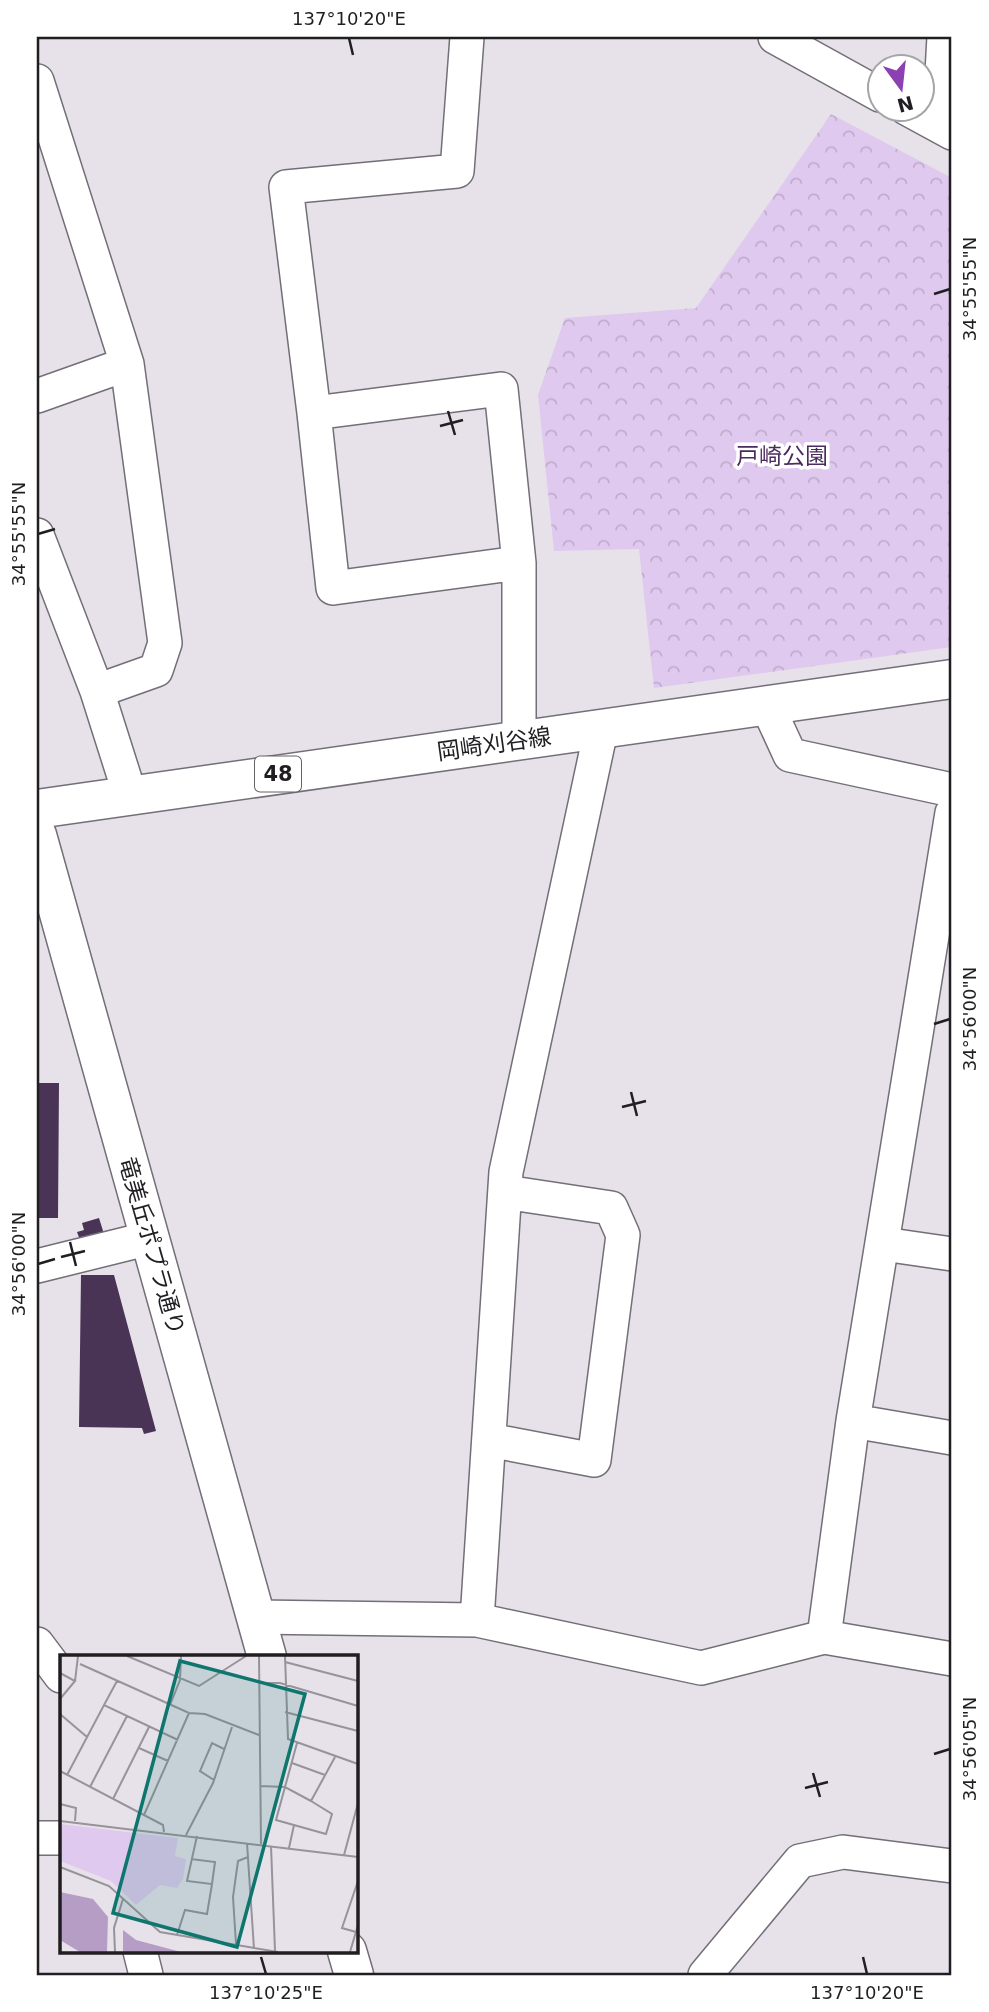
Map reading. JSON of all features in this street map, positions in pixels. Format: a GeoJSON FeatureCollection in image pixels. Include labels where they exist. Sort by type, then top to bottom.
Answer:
{"type":"FeatureCollection","features":[{"type":"Feature","properties":{"kind":"main road","name":"岡崎刈谷線"},"geometry":{"type":"LineString","coordinates":[[37,810],[952,679]]}},
{"type":"Feature","properties":{"kind":"main road","name":"竜美丘ポプラ通り"},"geometry":{"type":"LineString","coordinates":[[37,835],[266,1655]]}},
{"type":"Feature","properties":{"kind":"main road"},"geometry":{"type":"LineString","coordinates":[[347,1952],[354,1975]]}},
{"type":"Feature","properties":{"kind":"street"},"geometry":{"type":"LineString","coordinates":[[467,37],[457,171],[286,187],[333,588],[519,564]]}},
{"type":"Feature","properties":{"kind":"street"},"geometry":{"type":"LineString","coordinates":[[775,37],[866,87]]}},
{"type":"Feature","properties":{"kind":"street"},"geometry":{"type":"LineString","coordinates":[[944,37],[946,129]]}},
{"type":"Feature","properties":{"kind":"street"},"geometry":{"type":"LineString","coordinates":[[37,81],[127,364],[165,643],[156,670],[97,691]]}},
{"type":"Feature","properties":{"kind":"street"},"geometry":{"type":"LineString","coordinates":[[37,396],[127,364]]}},
{"type":"Feature","properties":{"kind":"street"},"geometry":{"type":"LineString","coordinates":[[314,413],[501,390],[519,564],[519,740]]}},
{"type":"Feature","properties":{"kind":"street"},"geometry":{"type":"LineString","coordinates":[[37,535],[97,691],[130,795]]}},
{"type":"Feature","properties":{"kind":"street"},"geometry":{"type":"LineString","coordinates":[[767,705],[790,755],[952,790]]}},
{"type":"Feature","properties":{"kind":"street"},"geometry":{"type":"LineString","coordinates":[[477,1620],[509,1158],[601,730]]}},
{"type":"Feature","properties":{"kind":"street"},"geometry":{"type":"LineString","coordinates":[[824,1637],[853,1421],[952,813]]}},
{"type":"Feature","properties":{"kind":"street"},"geometry":{"type":"LineString","coordinates":[[489,1440],[594,1460],[623,1235],[611,1208],[505,1192]]}},
{"type":"Feature","properties":{"kind":"street"},"geometry":{"type":"LineString","coordinates":[[37,1266],[150,1238]]}},
{"type":"Feature","properties":{"kind":"street"},"geometry":{"type":"LineString","coordinates":[[883,1244],[952,1254]]}},
{"type":"Feature","properties":{"kind":"street"},"geometry":{"type":"LineString","coordinates":[[853,1421],[952,1438]]}},
{"type":"Feature","properties":{"kind":"street"},"geometry":{"type":"LineString","coordinates":[[256,1617],[477,1620],[701,1668],[824,1637],[952,1659]]}},
{"type":"Feature","properties":{"kind":"street"},"geometry":{"type":"LineString","coordinates":[[37,1644],[60,1675]]}},
{"type":"Feature","properties":{"kind":"street"},"geometry":{"type":"LineString","coordinates":[[37,1838],[60,1838]]}},
{"type":"Feature","properties":{"kind":"street"},"geometry":{"type":"LineString","coordinates":[[705,1975],[800,1861],[843,1852],[952,1865]]}},
{"type":"Feature","properties":{"kind":"street"},"geometry":{"type":"LineString","coordinates":[[140,1952],[146,1975]]}},
{"type":"Feature","properties":{"kind":"green space","name":"戸崎公園"},"geometry":{"type":"Polygon","coordinates":[[[831,114],[952,178],[952,647],[654,688],[639,549],[554,551],[538,395],[565,318],[696,308],[831,114]]]}},
{"type":"Feature","properties":{"kind":"building"},"geometry":{"type":"Polygon","coordinates":[[[37,1083],[59,1083],[58,1218],[37,1218],[37,1083]]]}},
{"type":"Feature","properties":{"kind":"building"},"geometry":{"type":"Polygon","coordinates":[[[99,1218],[104,1234],[80,1240],[77,1232],[84,1230],[82,1223],[99,1218]]]}},
{"type":"Feature","properties":{"kind":"building"},"geometry":{"type":"Polygon","coordinates":[[[81,1275],[114,1275],[156,1431],[144,1434],[142,1428],[79,1427],[81,1275]]]}}]}
